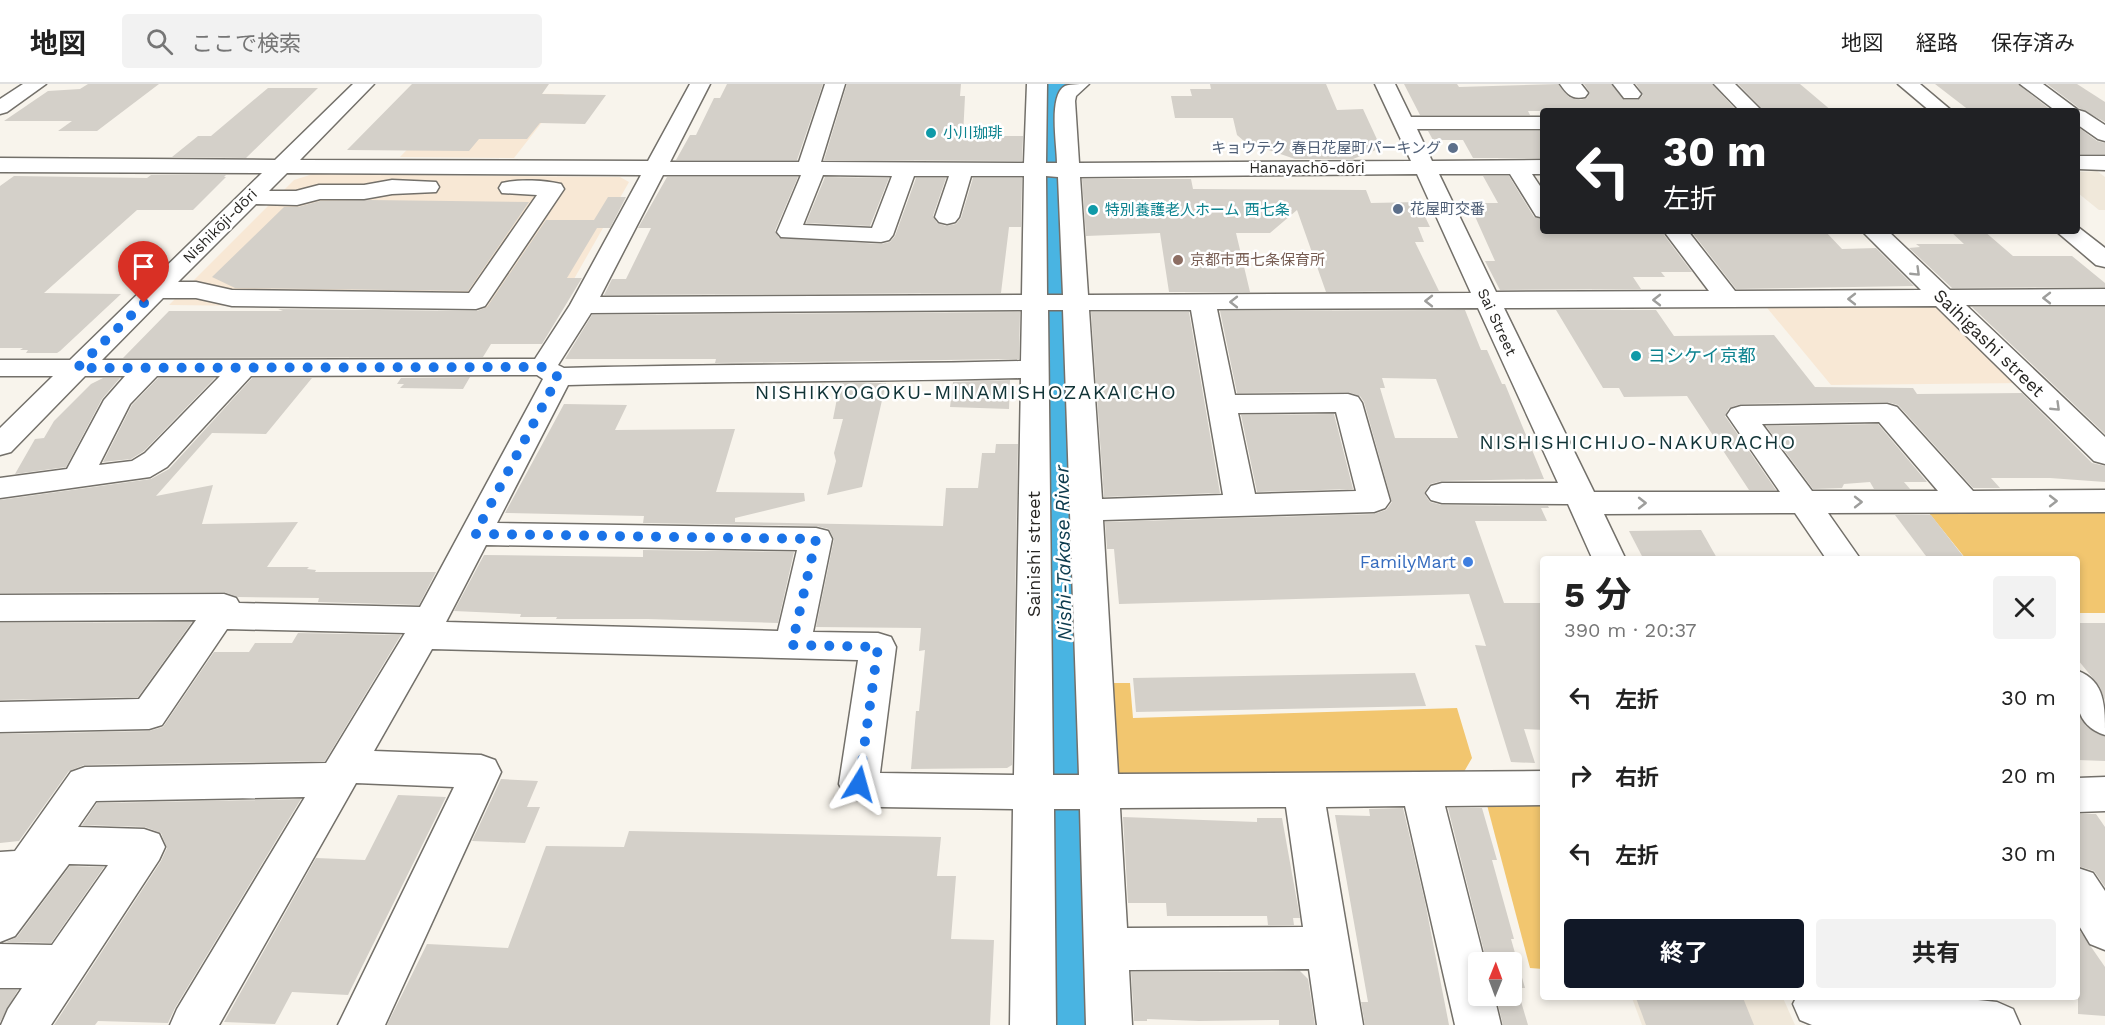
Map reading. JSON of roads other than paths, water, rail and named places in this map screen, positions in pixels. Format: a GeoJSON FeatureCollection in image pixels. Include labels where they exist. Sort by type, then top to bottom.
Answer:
{"type":"FeatureCollection","features":[{"type":"Feature","properties":{"kind":"street"},"geometry":{"type":"LineString","coordinates":[[0,108],[36,84]]}},
{"type":"Feature","properties":{"kind":"street","name":"Nishikōji-dōri"},"geometry":{"type":"LineString","coordinates":[[0,445],[364,84]]}},
{"type":"Feature","properties":{"kind":"street"},"geometry":{"type":"LineString","coordinates":[[192,1025],[426,627],[475,534],[583,305],[700,84]]}},
{"type":"Feature","properties":{"kind":"street"},"geometry":{"type":"LineString","coordinates":[[835,84],[812,169],[789,232],[881,235],[906,169]]}},
{"type":"Feature","properties":{"kind":"street","name":"Sainishi street"},"geometry":{"type":"LineString","coordinates":[[1033,1025],[1036,302],[1053,170],[1037,84]]}},
{"type":"Feature","properties":{"kind":"street"},"geometry":{"type":"LineString","coordinates":[[1078,84],[1067,94],[1053,170],[1075,302],[1087,510],[1109,1025]]}},
{"type":"Feature","properties":{"kind":"street","name":"Sai Street"},"geometry":{"type":"LineString","coordinates":[[1385,84],[1608,556]]}},
{"type":"Feature","properties":{"kind":"street"},"geometry":{"type":"LineString","coordinates":[[1724,84],[1749,108]]}},
{"type":"Feature","properties":{"kind":"street"},"geometry":{"type":"LineString","coordinates":[[2030,84],[2066,108]]}},
{"type":"Feature","properties":{"kind":"street"},"geometry":{"type":"LineString","coordinates":[[1900,87],[1915,108]]}},
{"type":"Feature","properties":{"kind":"street"},"geometry":{"type":"LineString","coordinates":[[1900,87],[1937,108]]}},
{"type":"Feature","properties":{"kind":"street"},"geometry":{"type":"LineString","coordinates":[[2080,118],[2105,135]]}},
{"type":"Feature","properties":{"kind":"street"},"geometry":{"type":"LineString","coordinates":[[1404,123],[1540,123]]}},
{"type":"Feature","properties":{"kind":"street"},"geometry":{"type":"LineString","coordinates":[[2080,163],[2105,163]]}},
{"type":"Feature","properties":{"kind":"street","name":"Hanayachō-dōri"},"geometry":{"type":"LineString","coordinates":[[0,165],[962,170],[1540,167]]}},
{"type":"Feature","properties":{"kind":"street"},"geometry":{"type":"LineString","coordinates":[[1518,167],[1540,204]]}},
{"type":"Feature","properties":{"kind":"street"},"geometry":{"type":"LineString","coordinates":[[947,217],[962,170]]}},
{"type":"Feature","properties":{"kind":"street"},"geometry":{"type":"LineString","coordinates":[[158,290],[196,290],[232,298],[476,301],[553,189],[392,187],[364,192],[319,192],[297,198],[248,197]]}},
{"type":"Feature","properties":{"kind":"street"},"geometry":{"type":"LineString","coordinates":[[2080,217],[2105,236]]}},
{"type":"Feature","properties":{"kind":"street"},"geometry":{"type":"LineString","coordinates":[[1678,234],[1728,300]]}},
{"type":"Feature","properties":{"kind":"street","name":"Saihigashi street"},"geometry":{"type":"LineString","coordinates":[[1877,234],[2105,454]]}},
{"type":"Feature","properties":{"kind":"street"},"geometry":{"type":"LineString","coordinates":[[2072,234],[2105,260]]}},
{"type":"Feature","properties":{"kind":"street"},"geometry":{"type":"LineString","coordinates":[[583,305],[2105,297]]}},
{"type":"Feature","properties":{"kind":"street"},"geometry":{"type":"LineString","coordinates":[[1203,302],[1241,506]]}},
{"type":"Feature","properties":{"kind":"street"},"geometry":{"type":"LineString","coordinates":[[0,368],[243,368],[700,374],[856,374],[1035,369]]}},
{"type":"Feature","properties":{"kind":"street"},"geometry":{"type":"LineString","coordinates":[[78,477],[118,400],[149,368]]}},
{"type":"Feature","properties":{"kind":"street"},"geometry":{"type":"LineString","coordinates":[[0,488],[139,470],[156,460],[243,368]]}},
{"type":"Feature","properties":{"kind":"street"},"geometry":{"type":"LineString","coordinates":[[1087,510],[1374,501],[1348,403],[1222,404]]}},
{"type":"Feature","properties":{"kind":"street"},"geometry":{"type":"LineString","coordinates":[[1842,556],[1741,415],[1887,413],[1964,501]]}},
{"type":"Feature","properties":{"kind":"street"},"geometry":{"type":"LineString","coordinates":[[1442,492],[1581,499],[1804,502],[2105,501]]}},
{"type":"Feature","properties":{"kind":"street"},"geometry":{"type":"LineString","coordinates":[[475,534],[816,539],[792,645]]}},
{"type":"Feature","properties":{"kind":"street"},"geometry":{"type":"LineString","coordinates":[[0,608],[224,607],[149,714],[0,717]]}},
{"type":"Feature","properties":{"kind":"street"},"geometry":{"type":"LineString","coordinates":[[217,616],[792,645],[878,647],[859,784],[880,790],[1033,792],[1540,788]]}},
{"type":"Feature","properties":{"kind":"street"},"geometry":{"type":"LineString","coordinates":[[2080,688],[2105,720]]}},
{"type":"Feature","properties":{"kind":"street"},"geometry":{"type":"LineString","coordinates":[[0,871],[26,870],[85,784],[342,773],[481,772],[361,1025]]}},
{"type":"Feature","properties":{"kind":"street"},"geometry":{"type":"LineString","coordinates":[[1421,789],[1478,1025]]}},
{"type":"Feature","properties":{"kind":"street"},"geometry":{"type":"LineString","coordinates":[[1303,790],[1340,1025]]}},
{"type":"Feature","properties":{"kind":"street"},"geometry":{"type":"LineString","coordinates":[[0,922],[59,845],[144,847],[24,1025]]}},
{"type":"Feature","properties":{"kind":"street"},"geometry":{"type":"LineString","coordinates":[[2080,891],[2105,929]]}},
{"type":"Feature","properties":{"kind":"street"},"geometry":{"type":"LineString","coordinates":[[1107,949],[1328,948]]}},
{"type":"Feature","properties":{"kind":"street"},"geometry":{"type":"LineString","coordinates":[[0,966],[64,967]]}},
{"type":"Feature","properties":{"kind":"street"},"geometry":{"type":"LineString","coordinates":[[1818,1009],[1986,1018]]}},
{"type":"Feature","properties":{"kind":"waterway","name":"Nishi-Takase River"},"geometry":{"type":"LineString","coordinates":[[1063,84],[1055,94],[1052,104],[1074,1025]]}},
{"type":"Feature","properties":{"kind":"place","name":"小川珈琲"},"geometry":{"type":"Point","coordinates":[931,133]}},
{"type":"Feature","properties":{"kind":"place","name":"キョウテク 春日花屋町パーキング"},"geometry":{"type":"Point","coordinates":[1453,148]}},
{"type":"Feature","properties":{"kind":"place","name":"花屋町交番"},"geometry":{"type":"Point","coordinates":[1398,209]}},
{"type":"Feature","properties":{"kind":"place","name":"特別養護老人ホーム 西七条"},"geometry":{"type":"Point","coordinates":[1093,210]}},
{"type":"Feature","properties":{"kind":"place","name":"京都市西七条保育所"},"geometry":{"type":"Point","coordinates":[1178,260]}},
{"type":"Feature","properties":{"kind":"place","name":"ヨシケイ京都"},"geometry":{"type":"Point","coordinates":[1636,356]}},
{"type":"Feature","properties":{"kind":"place","name":"FamilyMart"},"geometry":{"type":"Point","coordinates":[1468,562]}},
{"type":"Feature","properties":{"kind":"district","name":"NISHIKYOGOKU-MINAMISHOZAKAICHO"},"geometry":{"type":"Point","coordinates":[966,392]}},
{"type":"Feature","properties":{"kind":"district","name":"NISHISHICHIJO-NAKURACHO"},"geometry":{"type":"Point","coordinates":[1638,442]}}]}
